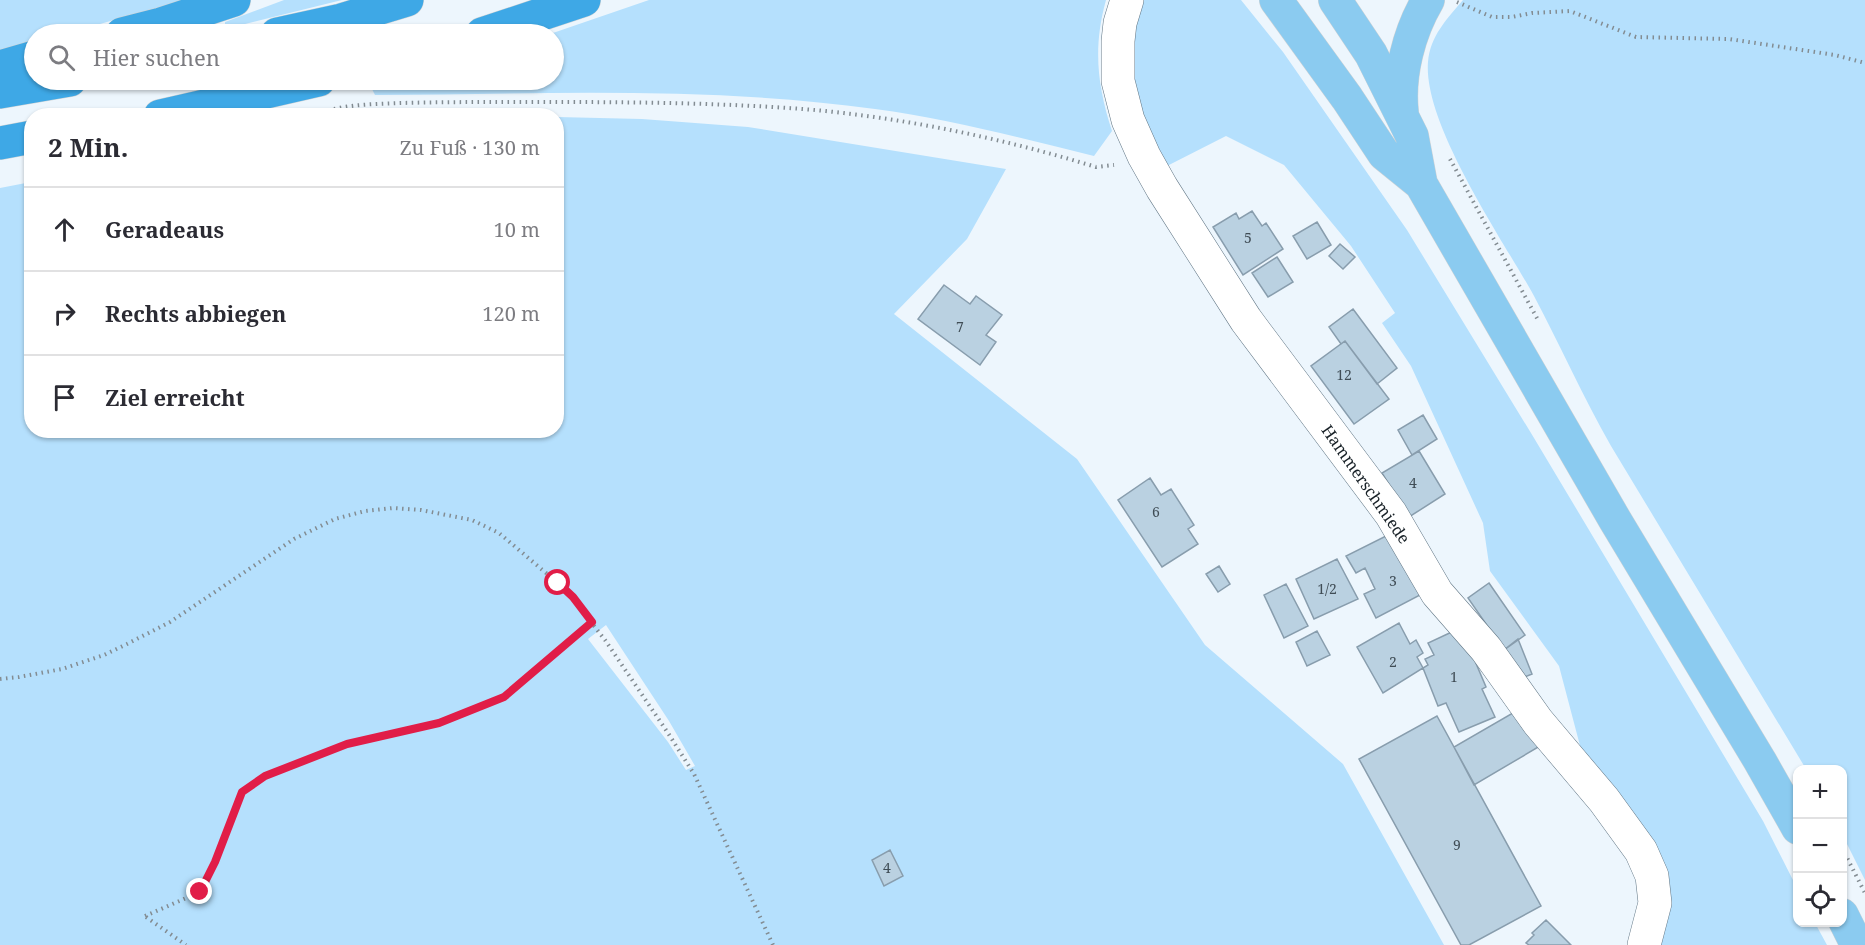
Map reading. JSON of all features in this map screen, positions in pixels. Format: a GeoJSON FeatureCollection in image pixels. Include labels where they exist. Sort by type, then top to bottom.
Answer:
{"type":"FeatureCollection","features":[{"type":"Feature","properties":{"kind":"highway"},"geometry":{"type":"LineString","coordinates":[[161,24],[234,0]]}},
{"type":"Feature","properties":{"kind":"highway"},"geometry":{"type":"LineString","coordinates":[[323,24],[407,0]]}},
{"type":"Feature","properties":{"kind":"highway"},"geometry":{"type":"LineString","coordinates":[[512,24],[584,0]]}},
{"type":"Feature","properties":{"kind":"highway"},"geometry":{"type":"LineString","coordinates":[[0,67],[24,60]]}},
{"type":"Feature","properties":{"kind":"highway"},"geometry":{"type":"LineString","coordinates":[[0,92],[24,88]]}},
{"type":"Feature","properties":{"kind":"highway"},"geometry":{"type":"LineString","coordinates":[[222,108],[322,95]]}},
{"type":"Feature","properties":{"kind":"highway"},"geometry":{"type":"LineString","coordinates":[[0,143],[24,138]]}},
{"type":"Feature","properties":{"kind":"main road"},"geometry":{"type":"LineString","coordinates":[[1321,0],[1284,11],[1384,154],[1421,184]]}},
{"type":"Feature","properties":{"kind":"main road"},"geometry":{"type":"LineString","coordinates":[[1335,0],[1371,54],[1402,117],[1414,143],[1421,184],[1609,510],[1760,761],[1793,821]]}},
{"type":"Feature","properties":{"kind":"main road"},"geometry":{"type":"LineString","coordinates":[[1402,117],[1400,99],[1402,75],[1415,28],[1428,0]]}},
{"type":"Feature","properties":{"kind":"main road"},"geometry":{"type":"LineString","coordinates":[[1847,925],[1857,945]]}},
{"type":"Feature","properties":{"kind":"street","name":"Hammerschmiede"},"geometry":{"type":"LineString","coordinates":[[1127,0],[1120,23],[1118,81],[1128,120],[1144,156],[1246,320],[1391,514],[1437,593],[1486,649],[1538,722],[1604,800],[1635,841],[1652,876],[1655,903],[1644,945]]}},
{"type":"Feature","properties":{"kind":"path"},"geometry":{"type":"LineString","coordinates":[[1492,17],[1570,11],[1636,37],[1728,39],[1835,55],[1865,63]]}},
{"type":"Feature","properties":{"kind":"path"},"geometry":{"type":"LineString","coordinates":[[322,95],[363,104],[626,102],[752,106],[827,112],[907,123],[986,138],[1101,168],[1144,156]]}},
{"type":"Feature","properties":{"kind":"path"},"geometry":{"type":"LineString","coordinates":[[1448,156],[1539,322]]}},
{"type":"Feature","properties":{"kind":"path"},"geometry":{"type":"LineString","coordinates":[[0,679],[62,669],[104,655],[170,622],[306,531],[335,519],[380,509],[405,508],[459,516],[491,528],[566,590],[592,622],[669,733],[694,774],[773,945]]}},
{"type":"Feature","properties":{"kind":"path"},"geometry":{"type":"LineString","coordinates":[[186,945],[145,916],[200,892],[215,862],[242,792],[265,776],[347,744],[439,723],[504,697],[592,622]]}},
{"type":"Feature","properties":{"kind":"path"},"geometry":{"type":"LineString","coordinates":[[1847,858],[1865,893]]}},
{"type":"Feature","properties":{"kind":"shaded area"},"geometry":{"type":"Polygon","coordinates":[[[0,0],[184,0],[100,24],[24,24],[24,44],[0,50],[0,0]]]}},
{"type":"Feature","properties":{"kind":"shaded area"},"geometry":{"type":"Polygon","coordinates":[[[284,0],[342,0],[245,24],[225,24],[225,22],[284,0]]]}},
{"type":"Feature","properties":{"kind":"shaded area"},"geometry":{"type":"Polygon","coordinates":[[[649,0],[1106,0],[1099,34],[1098,66],[1103,98],[1112,131],[1094,156],[930,118],[813,102],[688,94],[375,95],[372,90],[564,90],[564,29],[649,0]]]}},
{"type":"Feature","properties":{"kind":"shaded area"},"geometry":{"type":"Polygon","coordinates":[[[1140,0],[1241,0],[1283,52],[1407,230],[1763,821],[1793,880],[1793,927],[1817,927],[1827,945],[1655,945],[1663,916],[1583,757],[1559,666],[1490,571],[1483,523],[1411,366],[1382,323],[1395,313],[1351,246],[1284,165],[1226,136],[1165,167],[1136,99],[1131,39],[1140,0]]]}},
{"type":"Feature","properties":{"kind":"shaded area"},"geometry":{"type":"Polygon","coordinates":[[[1463,0],[1865,0],[1865,880],[1847,844],[1847,765],[1804,765],[1611,446],[1534,296],[1451,149],[1438,117],[1430,88],[1428,62],[1432,44],[1445,21],[1463,0]]]}},
{"type":"Feature","properties":{"kind":"shaded area"},"geometry":{"type":"Polygon","coordinates":[[[564,117],[642,119],[748,127],[1006,169],[967,239],[894,314],[1077,459],[1205,645],[1343,764],[1444,945],[0,945],[0,188],[24,183],[24,438],[564,438],[564,117]],[[606,625],[588,639],[668,742],[686,770],[695,766],[669,721],[606,625]]]}},
{"type":"Feature","properties":{"kind":"building"},"geometry":{"type":"Polygon","coordinates":[[[1252,211],[1262,226],[1266,223],[1283,249],[1243,275],[1213,227],[1236,213],[1239,219],[1252,211]]]}},
{"type":"Feature","properties":{"kind":"building"},"geometry":{"type":"Polygon","coordinates":[[[1317,222],[1331,245],[1307,259],[1293,236],[1317,222]]]}},
{"type":"Feature","properties":{"kind":"building"},"geometry":{"type":"Polygon","coordinates":[[[1340,244],[1355,257],[1343,269],[1329,256],[1340,244]]]}},
{"type":"Feature","properties":{"kind":"building"},"geometry":{"type":"Polygon","coordinates":[[[1277,257],[1293,282],[1268,297],[1252,273],[1277,257]]]}},
{"type":"Feature","properties":{"kind":"building"},"geometry":{"type":"Polygon","coordinates":[[[944,285],[970,304],[976,296],[1002,315],[986,335],[996,342],[980,365],[918,319],[944,285]]]}},
{"type":"Feature","properties":{"kind":"building"},"geometry":{"type":"Polygon","coordinates":[[[1353,309],[1397,368],[1377,384],[1345,341],[1341,344],[1329,327],[1353,309]]]}},
{"type":"Feature","properties":{"kind":"building"},"geometry":{"type":"Polygon","coordinates":[[[1345,341],[1389,399],[1354,424],[1311,366],[1345,341]]]}},
{"type":"Feature","properties":{"kind":"building"},"geometry":{"type":"Polygon","coordinates":[[[1423,415],[1437,439],[1412,455],[1398,430],[1423,415]]]}},
{"type":"Feature","properties":{"kind":"building"},"geometry":{"type":"Polygon","coordinates":[[[1419,451],[1445,494],[1409,517],[1382,473],[1419,451]]]}},
{"type":"Feature","properties":{"kind":"building"},"geometry":{"type":"Polygon","coordinates":[[[1150,478],[1161,495],[1171,489],[1194,525],[1188,529],[1198,544],[1162,567],[1118,500],[1150,478]]]}},
{"type":"Feature","properties":{"kind":"building"},"geometry":{"type":"Polygon","coordinates":[[[1390,534],[1422,594],[1376,618],[1364,594],[1375,589],[1365,568],[1356,573],[1346,556],[1390,534]]]}},
{"type":"Feature","properties":{"kind":"building"},"geometry":{"type":"Polygon","coordinates":[[[1337,559],[1358,599],[1314,619],[1296,579],[1337,559]]]}},
{"type":"Feature","properties":{"kind":"building"},"geometry":{"type":"Polygon","coordinates":[[[1219,566],[1230,584],[1218,592],[1206,574],[1219,566]]]}},
{"type":"Feature","properties":{"kind":"building"},"geometry":{"type":"Polygon","coordinates":[[[1489,583],[1525,635],[1504,650],[1468,598],[1489,583]]]}},
{"type":"Feature","properties":{"kind":"building"},"geometry":{"type":"Polygon","coordinates":[[[1286,584],[1308,626],[1284,638],[1264,595],[1286,584]]]}},
{"type":"Feature","properties":{"kind":"building"},"geometry":{"type":"Polygon","coordinates":[[[1399,623],[1410,644],[1416,640],[1423,653],[1417,657],[1423,668],[1383,693],[1357,647],[1399,623]]]}},
{"type":"Feature","properties":{"kind":"building"},"geometry":{"type":"Polygon","coordinates":[[[1456,630],[1466,640],[1486,687],[1482,689],[1495,717],[1459,732],[1446,703],[1438,706],[1423,668],[1428,665],[1425,659],[1434,655],[1428,643],[1456,630]]]}},
{"type":"Feature","properties":{"kind":"building"},"geometry":{"type":"Polygon","coordinates":[[[1317,631],[1330,655],[1307,666],[1296,642],[1317,631]]]}},
{"type":"Feature","properties":{"kind":"building"},"geometry":{"type":"Polygon","coordinates":[[[1518,639],[1532,674],[1517,680],[1504,650],[1518,639]]]}},
{"type":"Feature","properties":{"kind":"building"},"geometry":{"type":"Polygon","coordinates":[[[1518,710],[1540,746],[1474,785],[1454,747],[1518,710]]]}},
{"type":"Feature","properties":{"kind":"building"},"geometry":{"type":"Polygon","coordinates":[[[1437,716],[1541,906],[1469,945],[1461,945],[1359,759],[1437,716]]]}},
{"type":"Feature","properties":{"kind":"building"},"geometry":{"type":"Polygon","coordinates":[[[890,850],[903,876],[884,886],[872,860],[890,850]]]}},
{"type":"Feature","properties":{"kind":"building"},"geometry":{"type":"Polygon","coordinates":[[[1546,920],[1571,945],[1529,945],[1526,943],[1534,935],[1532,933],[1546,920]]]}},
{"type":"Feature","properties":{"kind":"route"},"geometry":{"type":"LineString","coordinates":[[200,892],[215,862],[242,792],[265,776],[347,744],[439,723],[504,697],[555,654],[592,622],[573,597],[558,583]]}}]}
